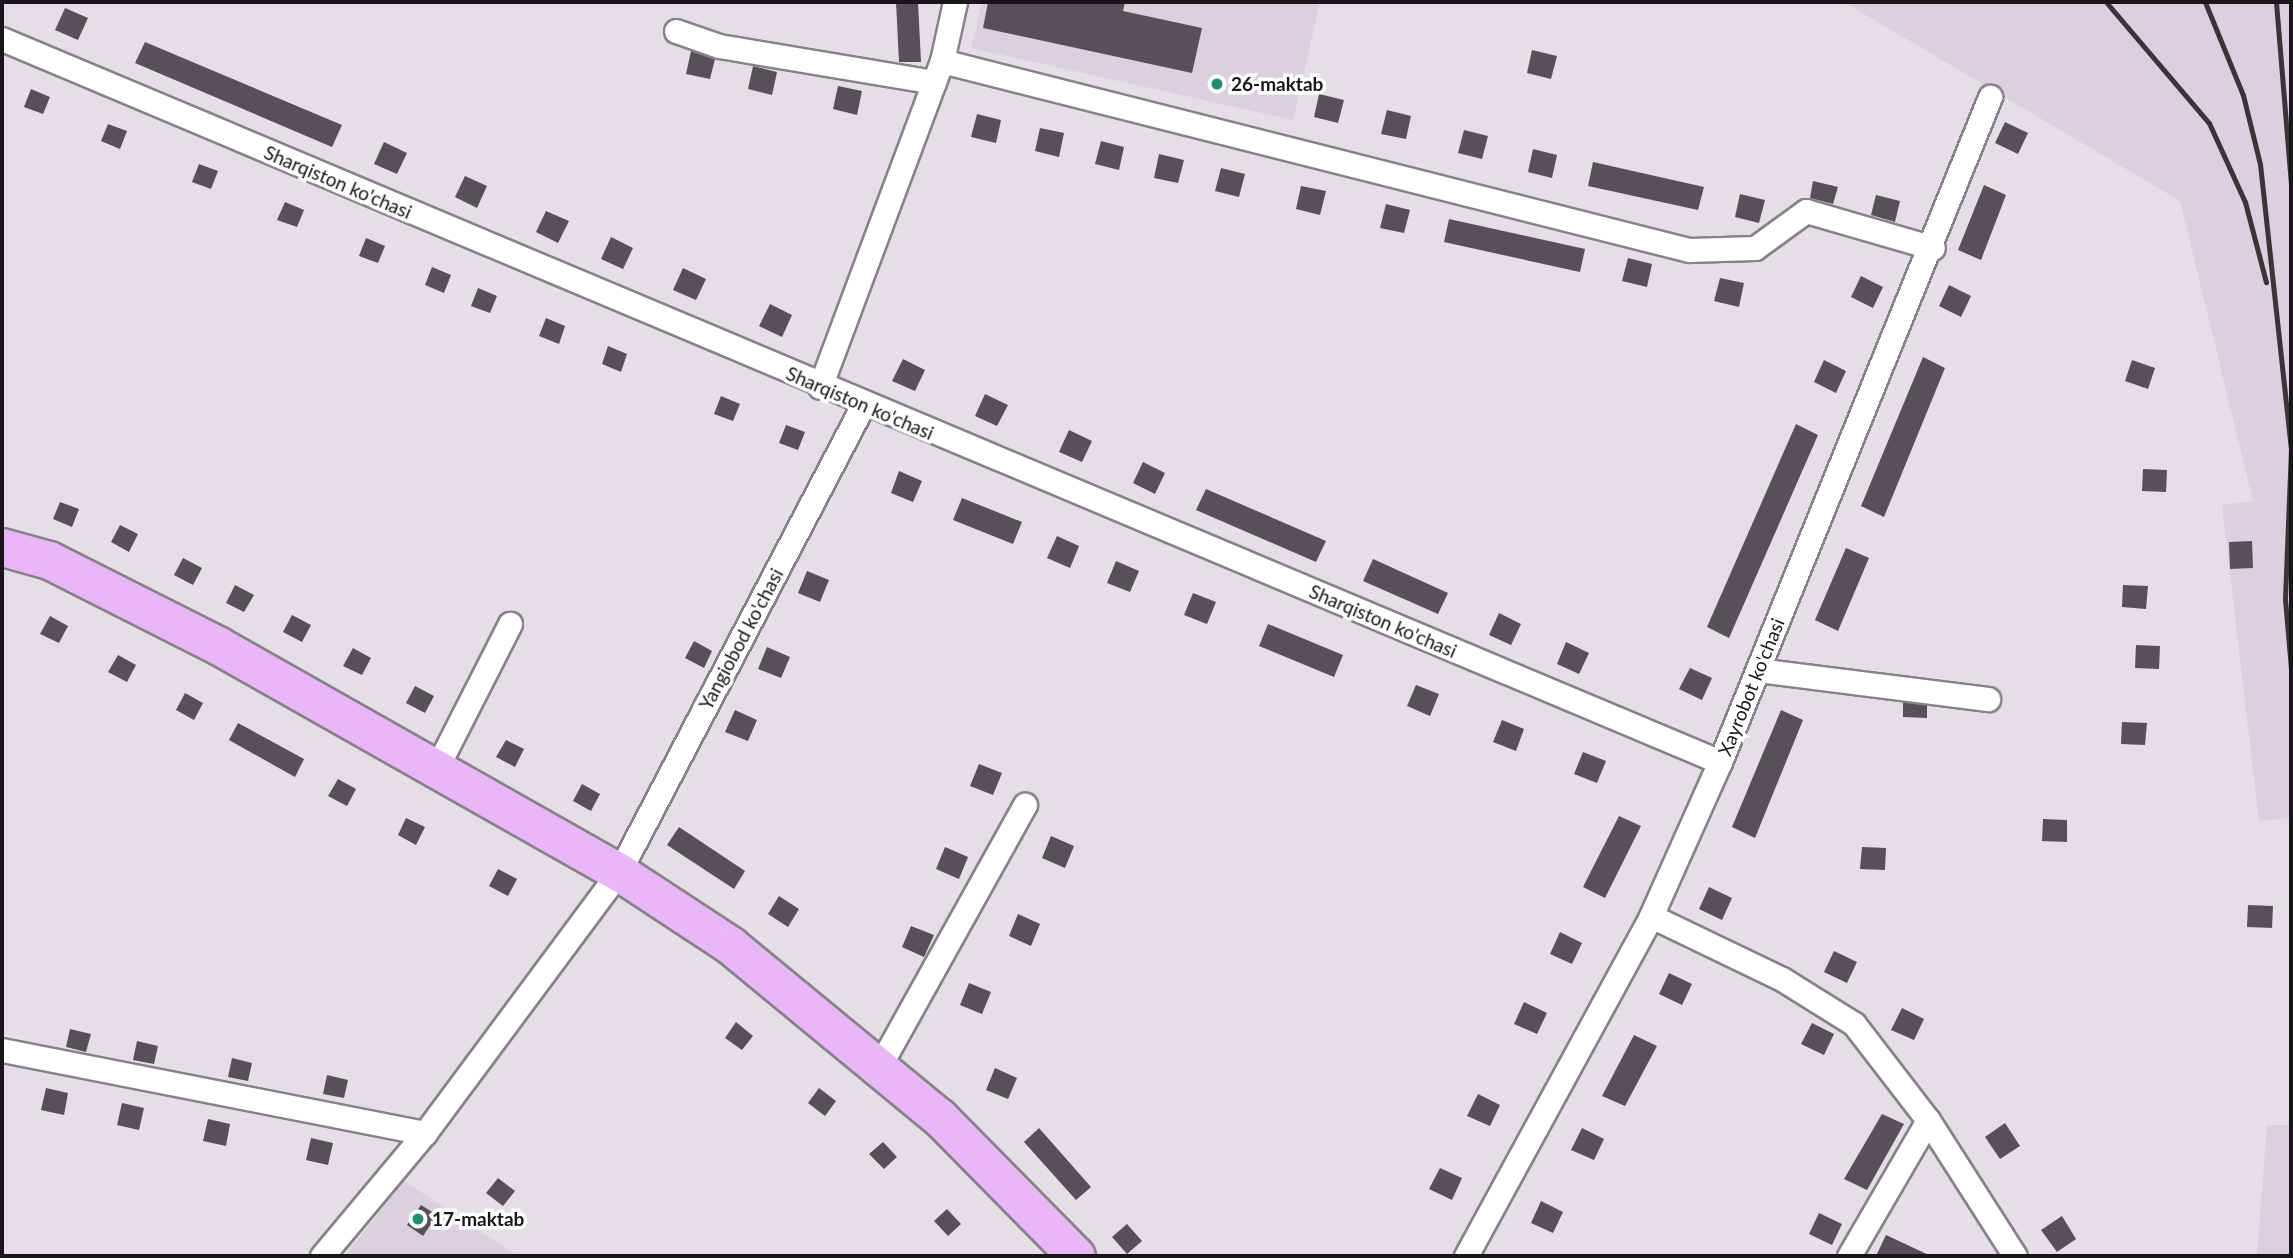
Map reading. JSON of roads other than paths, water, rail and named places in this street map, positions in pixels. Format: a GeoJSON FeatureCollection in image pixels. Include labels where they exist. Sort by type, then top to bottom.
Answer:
{"type":"FeatureCollection","features":[{"type":"Feature","properties":{"kind":"main road"},"geometry":{"type":"LineString","coordinates":[[2,547],[49,560],[136,601],[620,872],[741,953],[880,1066],[1076,1256]]}},
{"type":"Feature","properties":{"kind":"street"},"geometry":{"type":"LineString","coordinates":[[820,387],[938,71],[955,2]]}},
{"type":"Feature","properties":{"kind":"street"},"geometry":{"type":"LineString","coordinates":[[677,31],[719,46],[938,71],[1689,250],[1755,248],[1805,211],[1933,248]]}},
{"type":"Feature","properties":{"kind":"street","name":"Sharqiston ko'chasi"},"geometry":{"type":"LineString","coordinates":[[2,39],[820,387],[1720,762]]}},
{"type":"Feature","properties":{"kind":"street","name":"Xayrobot ko'chasi"},"geometry":{"type":"LineString","coordinates":[[1466,1256],[1651,916],[1720,762],[1933,248],[1990,97]]}},
{"type":"Feature","properties":{"kind":"street","name":"Yangiobod ko'chasi"},"geometry":{"type":"LineString","coordinates":[[322,1256],[425,1133],[620,872],[863,405]]}},
{"type":"Feature","properties":{"kind":"street"},"geometry":{"type":"LineString","coordinates":[[436,769],[510,624]]}},
{"type":"Feature","properties":{"kind":"street"},"geometry":{"type":"LineString","coordinates":[[1758,670],[1987,698]]}},
{"type":"Feature","properties":{"kind":"street"},"geometry":{"type":"LineString","coordinates":[[880,1066],[1025,805]]}},
{"type":"Feature","properties":{"kind":"street"},"geometry":{"type":"LineString","coordinates":[[1651,916],[1782,979],[1854,1024],[1928,1120],[2015,1256]]}},
{"type":"Feature","properties":{"kind":"street"},"geometry":{"type":"LineString","coordinates":[[2,1050],[425,1133]]}},
{"type":"Feature","properties":{"kind":"street"},"geometry":{"type":"LineString","coordinates":[[1849,1256],[1928,1120]]}},
{"type":"Feature","properties":{"kind":"railway"},"geometry":{"type":"LineString","coordinates":[[2106,2],[2209,123],[2245,202],[2266,282]]}},
{"type":"Feature","properties":{"kind":"railway"},"geometry":{"type":"LineString","coordinates":[[2205,2],[2243,95],[2260,164],[2291,450]]}},
{"type":"Feature","properties":{"kind":"railway"},"geometry":{"type":"LineString","coordinates":[[2276,2],[2291,185]]}},
{"type":"Feature","properties":{"kind":"railway"},"geometry":{"type":"LineString","coordinates":[[2291,449],[2285,599],[2291,669]]}},
{"type":"Feature","properties":{"kind":"place","name":"26-maktab"},"geometry":{"type":"Point","coordinates":[1217,84]}},
{"type":"Feature","properties":{"kind":"place","name":"17-maktab"},"geometry":{"type":"Point","coordinates":[418,1219]}}]}
